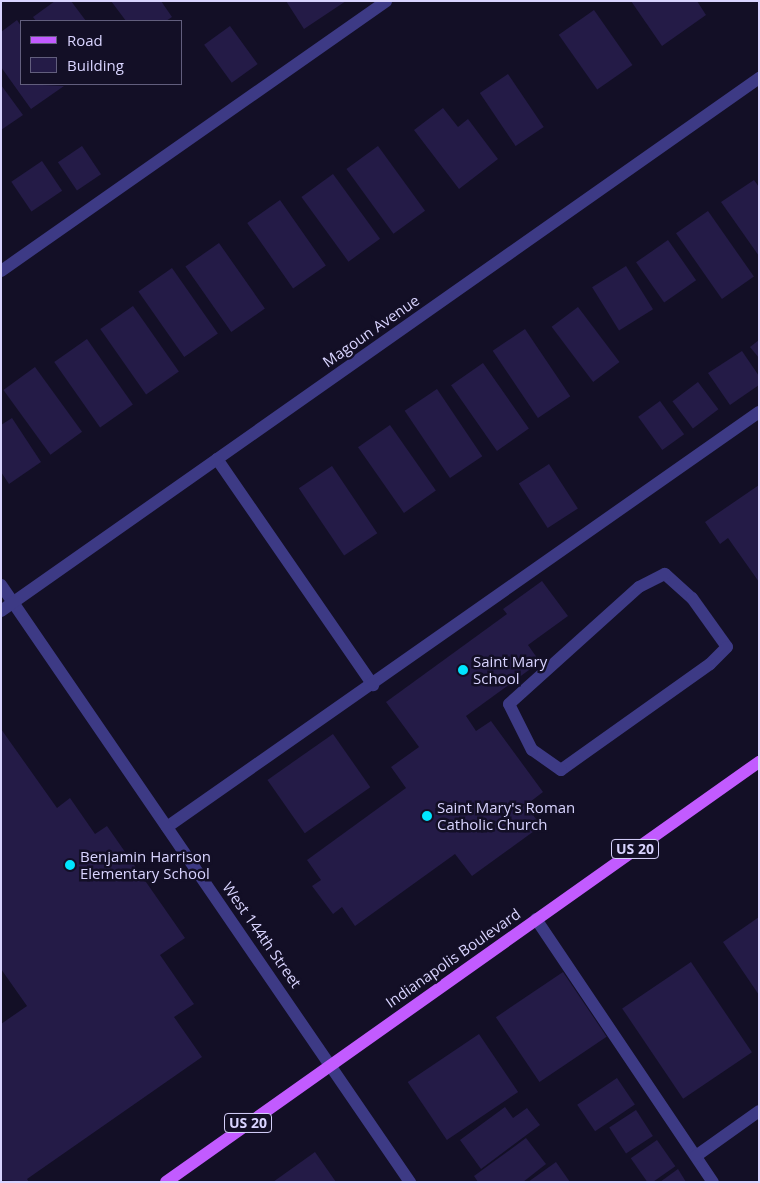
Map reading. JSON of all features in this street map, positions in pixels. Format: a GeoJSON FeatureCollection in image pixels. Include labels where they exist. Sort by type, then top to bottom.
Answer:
{"type":"FeatureCollection","features":[{"type":"Feature","properties":{"kind":"main road","name":"Indianapolis Boulevard"},"geometry":{"type":"LineString","coordinates":[[166,1182],[759,762]]}},
{"type":"Feature","properties":{"kind":"street"},"geometry":{"type":"LineString","coordinates":[[1,271],[386,1]]}},
{"type":"Feature","properties":{"kind":"street","name":"Magoun Avenue"},"geometry":{"type":"LineString","coordinates":[[1,611],[759,78]]}},
{"type":"Feature","properties":{"kind":"street"},"geometry":{"type":"LineString","coordinates":[[167,826],[373,684],[759,412]]}},
{"type":"Feature","properties":{"kind":"street"},"geometry":{"type":"LineString","coordinates":[[217,459],[373,684]]}},
{"type":"Feature","properties":{"kind":"street"},"geometry":{"type":"LineString","coordinates":[[666,574],[692,598],[727,647],[710,664],[562,770],[532,750],[509,704],[639,587],[666,574]]}},
{"type":"Feature","properties":{"kind":"street","name":"West 144th Street"},"geometry":{"type":"LineString","coordinates":[[1,584],[410,1182]]}},
{"type":"Feature","properties":{"kind":"street"},"geometry":{"type":"LineString","coordinates":[[536,919],[713,1182]]}},
{"type":"Feature","properties":{"kind":"street"},"geometry":{"type":"LineString","coordinates":[[696,1156],[759,1111]]}},
{"type":"Feature","properties":{"kind":"building"},"geometry":{"type":"Polygon","coordinates":[[[55,1],[71,1],[85,20],[35,20],[33,17],[55,1]]]}},
{"type":"Feature","properties":{"kind":"building"},"geometry":{"type":"Polygon","coordinates":[[[111,1],[161,1],[172,17],[168,20],[125,20],[111,1]]]}},
{"type":"Feature","properties":{"kind":"building"},"geometry":{"type":"Polygon","coordinates":[[[286,1],[346,1],[304,29],[286,1]]]}},
{"type":"Feature","properties":{"kind":"building"},"geometry":{"type":"Polygon","coordinates":[[[631,1],[697,1],[706,15],[662,46],[631,1]]]}},
{"type":"Feature","properties":{"kind":"building"},"geometry":{"type":"Polygon","coordinates":[[[594,10],[632,65],[597,90],[559,35],[594,10]]]}},
{"type":"Feature","properties":{"kind":"building"},"geometry":{"type":"Polygon","coordinates":[[[17,20],[20,24],[20,85],[64,86],[31,109],[1,67],[1,32],[17,20]]]}},
{"type":"Feature","properties":{"kind":"building"},"geometry":{"type":"Polygon","coordinates":[[[230,26],[258,64],[232,83],[204,45],[230,26]]]}},
{"type":"Feature","properties":{"kind":"building"},"geometry":{"type":"Polygon","coordinates":[[[508,74],[544,127],[516,146],[480,93],[508,74]]]}},
{"type":"Feature","properties":{"kind":"building"},"geometry":{"type":"Polygon","coordinates":[[[1,85],[23,115],[1,130],[1,85]]]}},
{"type":"Feature","properties":{"kind":"building"},"geometry":{"type":"Polygon","coordinates":[[[443,108],[458,127],[468,119],[498,159],[459,189],[414,130],[443,108]]]}},
{"type":"Feature","properties":{"kind":"building"},"geometry":{"type":"Polygon","coordinates":[[[82,146],[101,174],[77,190],[58,162],[82,146]]]}},
{"type":"Feature","properties":{"kind":"building"},"geometry":{"type":"Polygon","coordinates":[[[378,146],[425,211],[393,234],[346,169],[378,146]]]}},
{"type":"Feature","properties":{"kind":"building"},"geometry":{"type":"Polygon","coordinates":[[[42,161],[62,191],[31,212],[11,182],[42,161]]]}},
{"type":"Feature","properties":{"kind":"building"},"geometry":{"type":"Polygon","coordinates":[[[333,174],[380,239],[348,262],[301,197],[333,174]]]}},
{"type":"Feature","properties":{"kind":"building"},"geometry":{"type":"Polygon","coordinates":[[[754,180],[759,187],[759,256],[721,202],[754,180]]]}},
{"type":"Feature","properties":{"kind":"building"},"geometry":{"type":"Polygon","coordinates":[[[280,200],[326,266],[293,288],[247,223],[280,200]]]}},
{"type":"Feature","properties":{"kind":"building"},"geometry":{"type":"Polygon","coordinates":[[[708,211],[754,277],[722,299],[676,233],[708,211]]]}},
{"type":"Feature","properties":{"kind":"building"},"geometry":{"type":"Polygon","coordinates":[[[668,240],[696,280],[664,303],[636,262],[668,240]]]}},
{"type":"Feature","properties":{"kind":"building"},"geometry":{"type":"Polygon","coordinates":[[[219,243],[265,309],[231,332],[185,267],[219,243]]]}},
{"type":"Feature","properties":{"kind":"building"},"geometry":{"type":"Polygon","coordinates":[[[626,266],[653,309],[619,330],[592,287],[626,266]]]}},
{"type":"Feature","properties":{"kind":"building"},"geometry":{"type":"Polygon","coordinates":[[[172,268],[218,334],[184,357],[138,292],[172,268]]]}},
{"type":"Feature","properties":{"kind":"building"},"geometry":{"type":"Polygon","coordinates":[[[133,306],[179,372],[146,394],[100,329],[133,306]]]}},
{"type":"Feature","properties":{"kind":"building"},"geometry":{"type":"Polygon","coordinates":[[[578,307],[620,362],[593,382],[552,327],[578,307]]]}},
{"type":"Feature","properties":{"kind":"building"},"geometry":{"type":"Polygon","coordinates":[[[525,329],[570,396],[538,418],[493,351],[525,329]]]}},
{"type":"Feature","properties":{"kind":"building"},"geometry":{"type":"Polygon","coordinates":[[[87,339],[133,405],[100,427],[54,362],[87,339]]]}},
{"type":"Feature","properties":{"kind":"building"},"geometry":{"type":"Polygon","coordinates":[[[759,340],[759,358],[750,347],[759,340]]]}},
{"type":"Feature","properties":{"kind":"building"},"geometry":{"type":"Polygon","coordinates":[[[742,351],[759,376],[759,385],[730,405],[708,373],[742,351]]]}},
{"type":"Feature","properties":{"kind":"building"},"geometry":{"type":"Polygon","coordinates":[[[483,363],[529,429],[497,451],[451,385],[483,363]]]}},
{"type":"Feature","properties":{"kind":"building"},"geometry":{"type":"Polygon","coordinates":[[[35,367],[82,432],[50,455],[3,390],[35,367]]]}},
{"type":"Feature","properties":{"kind":"building"},"geometry":{"type":"Polygon","coordinates":[[[698,382],[718,409],[693,428],[672,401],[698,382]]]}},
{"type":"Feature","properties":{"kind":"building"},"geometry":{"type":"Polygon","coordinates":[[[437,389],[482,456],[450,478],[405,411],[437,389]]]}},
{"type":"Feature","properties":{"kind":"building"},"geometry":{"type":"Polygon","coordinates":[[[660,401],[684,434],[662,450],[638,417],[660,401]]]}},
{"type":"Feature","properties":{"kind":"building"},"geometry":{"type":"Polygon","coordinates":[[[12,418],[41,462],[9,484],[1,472],[1,425],[12,418]]]}},
{"type":"Feature","properties":{"kind":"building"},"geometry":{"type":"Polygon","coordinates":[[[390,425],[436,491],[404,513],[358,447],[390,425]]]}},
{"type":"Feature","properties":{"kind":"building"},"geometry":{"type":"Polygon","coordinates":[[[549,464],[578,508],[548,528],[519,484],[549,464]]]}},
{"type":"Feature","properties":{"kind":"building"},"geometry":{"type":"Polygon","coordinates":[[[332,466],[377,533],[344,556],[299,488],[332,466]]]}},
{"type":"Feature","properties":{"kind":"building"},"geometry":{"type":"Polygon","coordinates":[[[759,485],[759,582],[728,538],[720,544],[705,522],[759,485]]]}},
{"type":"Feature","properties":{"kind":"building"},"geometry":{"type":"Polygon","coordinates":[[[542,581],[568,616],[528,645],[540,662],[466,716],[476,731],[491,721],[543,792],[526,805],[541,826],[472,876],[455,854],[355,926],[342,907],[333,914],[312,886],[321,880],[307,860],[406,788],[391,767],[419,747],[386,702],[507,614],[503,609],[542,581]]]}},
{"type":"Feature","properties":{"kind":"building","name":"Benjamin Harrison Elementary School"},"geometry":{"type":"Polygon","coordinates":[[[1,729],[57,808],[70,798],[95,834],[107,826],[185,938],[160,955],[194,1004],[174,1017],[202,1057],[27,1179],[29,1182],[1,1180],[1,1024],[27,1006],[1,969],[1,729]]]}},
{"type":"Feature","properties":{"kind":"building"},"geometry":{"type":"Polygon","coordinates":[[[333,734],[370,787],[305,833],[267,780],[333,734]]]}},
{"type":"Feature","properties":{"kind":"building"},"geometry":{"type":"Polygon","coordinates":[[[759,917],[759,995],[723,942],[759,917]]]}},
{"type":"Feature","properties":{"kind":"building"},"geometry":{"type":"Polygon","coordinates":[[[691,962],[752,1052],[683,1099],[622,1008],[691,962]]]}},
{"type":"Feature","properties":{"kind":"building"},"geometry":{"type":"Polygon","coordinates":[[[563,972],[607,1037],[539,1082],[496,1017],[563,972]]]}},
{"type":"Feature","properties":{"kind":"building"},"geometry":{"type":"Polygon","coordinates":[[[479,1034],[518,1092],[447,1140],[408,1082],[479,1034]]]}},
{"type":"Feature","properties":{"kind":"building"},"geometry":{"type":"Polygon","coordinates":[[[617,1078],[635,1105],[595,1131],[577,1105],[617,1078]]]}},
{"type":"Feature","properties":{"kind":"building"},"geometry":{"type":"Polygon","coordinates":[[[505,1107],[513,1118],[527,1108],[540,1125],[481,1169],[460,1140],[505,1107]]]}},
{"type":"Feature","properties":{"kind":"building"},"geometry":{"type":"Polygon","coordinates":[[[636,1110],[653,1136],[626,1153],[609,1127],[636,1110]]]}},
{"type":"Feature","properties":{"kind":"building"},"geometry":{"type":"Polygon","coordinates":[[[526,1138],[546,1164],[523,1182],[478,1182],[474,1176],[526,1138]]]}},
{"type":"Feature","properties":{"kind":"building"},"geometry":{"type":"Polygon","coordinates":[[[657,1140],[675,1166],[653,1182],[647,1182],[631,1158],[657,1140]]]}},
{"type":"Feature","properties":{"kind":"building"},"geometry":{"type":"Polygon","coordinates":[[[315,1152],[336,1182],[273,1182],[315,1152]]]}},
{"type":"Feature","properties":{"kind":"building"},"geometry":{"type":"Polygon","coordinates":[[[556,1162],[570,1182],[528,1182],[556,1162]]]}},
{"type":"Feature","properties":{"kind":"building"},"geometry":{"type":"Polygon","coordinates":[[[678,1169],[686,1182],[660,1182],[678,1169]]]}},
{"type":"Feature","properties":{"kind":"place","name":"Saint Mary School"},"geometry":{"type":"Point","coordinates":[463,670]}},
{"type":"Feature","properties":{"kind":"place","name":"Saint Mary's Roman Catholic Church"},"geometry":{"type":"Point","coordinates":[427,816]}},
{"type":"Feature","properties":{"kind":"place","name":"Benjamin Harrison Elementary School"},"geometry":{"type":"Point","coordinates":[70,865]}}]}
